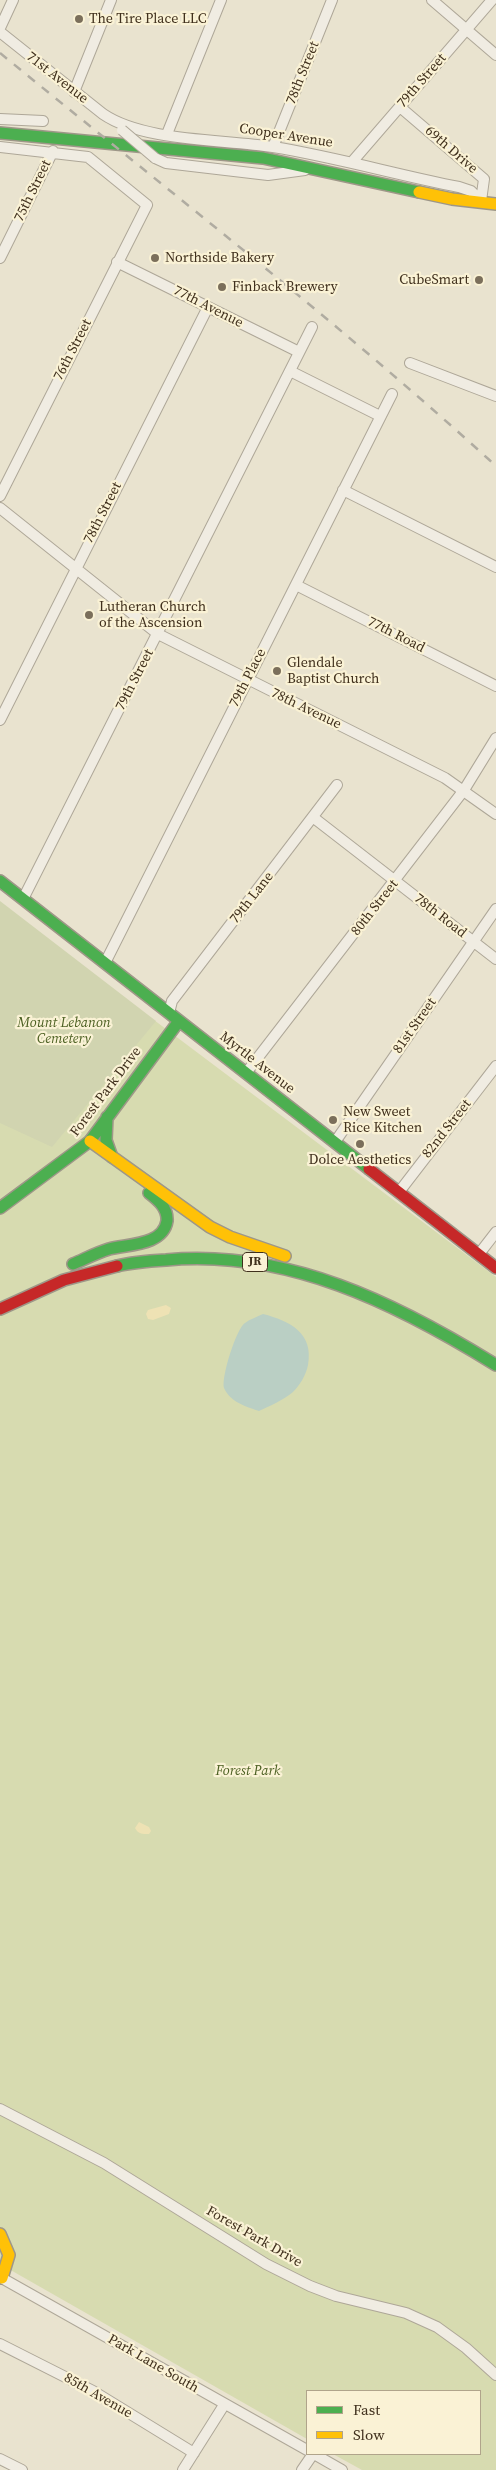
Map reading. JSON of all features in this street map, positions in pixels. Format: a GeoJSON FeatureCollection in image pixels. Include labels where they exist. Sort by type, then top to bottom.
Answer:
{"type":"FeatureCollection","features":[{"type":"Feature","properties":{"kind":"main road","name":"Cooper Avenue"},"geometry":{"type":"LineString","coordinates":[[0,133],[263,158],[452,198],[496,204]]}},
{"type":"Feature","properties":{"kind":"main road","name":"Myrtle Avenue"},"geometry":{"type":"LineString","coordinates":[[0,881],[496,1268]]}},
{"type":"Feature","properties":{"kind":"main road","name":"Forest Park Drive"},"geometry":{"type":"LineString","coordinates":[[0,1208],[87,1144],[179,1021]]}},
{"type":"Feature","properties":{"kind":"main road"},"geometry":{"type":"LineString","coordinates":[[107,1117],[106,1140],[112,1157]]}},
{"type":"Feature","properties":{"kind":"main road"},"geometry":{"type":"LineString","coordinates":[[87,1144],[112,1157]]}},
{"type":"Feature","properties":{"kind":"main road"},"geometry":{"type":"LineString","coordinates":[[49,1274],[109,1249],[150,1240],[162,1232],[167,1220],[164,1207],[158,1200],[87,1144]]}},
{"type":"Feature","properties":{"kind":"main road","name":"JR"},"geometry":{"type":"LineString","coordinates":[[112,1157],[210,1227],[230,1237],[289,1257],[222,1247]]}},
{"type":"Feature","properties":{"kind":"main road"},"geometry":{"type":"LineString","coordinates":[[73,1264],[123,1253],[161,1248]]}},
{"type":"Feature","properties":{"kind":"main road","name":"JR"},"geometry":{"type":"LineString","coordinates":[[0,1310],[70,1278],[120,1265],[172,1258],[240,1259],[292,1270],[365,1294],[421,1319],[496,1365]]}},
{"type":"Feature","properties":{"kind":"main road"},"geometry":{"type":"LineString","coordinates":[[0,1297],[23,1285]]}},
{"type":"Feature","properties":{"kind":"main road"},"geometry":{"type":"LineString","coordinates":[[0,2234],[8,2255],[1,2279]]}},
{"type":"Feature","properties":{"kind":"street"},"geometry":{"type":"LineString","coordinates":[[0,28],[13,0]]}},
{"type":"Feature","properties":{"kind":"street"},"geometry":{"type":"LineString","coordinates":[[74,92],[111,0]]}},
{"type":"Feature","properties":{"kind":"street"},"geometry":{"type":"LineString","coordinates":[[167,134],[221,0]]}},
{"type":"Feature","properties":{"kind":"street","name":"78th Street"},"geometry":{"type":"LineString","coordinates":[[273,147],[332,0]]}},
{"type":"Feature","properties":{"kind":"street"},"geometry":{"type":"LineString","coordinates":[[432,0],[496,55]]}},
{"type":"Feature","properties":{"kind":"street","name":"79th Street"},"geometry":{"type":"LineString","coordinates":[[352,162],[492,0]]}},
{"type":"Feature","properties":{"kind":"street","name":"71st Avenue"},"geometry":{"type":"LineString","coordinates":[[0,32],[118,126]]}},
{"type":"Feature","properties":{"kind":"street","name":"69th Drive"},"geometry":{"type":"LineString","coordinates":[[400,107],[484,179],[481,201]]}},
{"type":"Feature","properties":{"kind":"street"},"geometry":{"type":"LineString","coordinates":[[0,119],[43,121]]}},
{"type":"Feature","properties":{"kind":"street","name":"Cooper Avenue"},"geometry":{"type":"LineString","coordinates":[[118,126],[140,132],[273,147],[352,162],[459,187],[471,191],[481,201]]}},
{"type":"Feature","properties":{"kind":"street","name":"Cooper Avenue"},"geometry":{"type":"LineString","coordinates":[[118,126],[155,158],[166,163],[268,175],[314,168]]}},
{"type":"Feature","properties":{"kind":"street"},"geometry":{"type":"LineString","coordinates":[[0,147],[53,151]]}},
{"type":"Feature","properties":{"kind":"street","name":"76th Street"},"geometry":{"type":"LineString","coordinates":[[0,496],[147,205],[88,156],[53,151]]}},
{"type":"Feature","properties":{"kind":"street","name":"75th Street"},"geometry":{"type":"LineString","coordinates":[[0,258],[53,151]]}},
{"type":"Feature","properties":{"kind":"street","name":"77th Avenue"},"geometry":{"type":"LineString","coordinates":[[117,262],[299,352]]}},
{"type":"Feature","properties":{"kind":"street","name":"78th Street"},"geometry":{"type":"LineString","coordinates":[[0,720],[75,568],[208,308]]}},
{"type":"Feature","properties":{"kind":"street","name":"79th Street"},"geometry":{"type":"LineString","coordinates":[[23,899],[312,327]]}},
{"type":"Feature","properties":{"kind":"street"},"geometry":{"type":"LineString","coordinates":[[410,363],[496,396]]}},
{"type":"Feature","properties":{"kind":"street"},"geometry":{"type":"LineString","coordinates":[[290,371],[380,416]]}},
{"type":"Feature","properties":{"kind":"street","name":"79th Place"},"geometry":{"type":"LineString","coordinates":[[105,963],[392,394]]}},
{"type":"Feature","properties":{"kind":"street"},"geometry":{"type":"LineString","coordinates":[[343,490],[496,567]]}},
{"type":"Feature","properties":{"kind":"street","name":"78th Avenue"},"geometry":{"type":"LineString","coordinates":[[0,508],[158,634],[445,778],[496,814]]}},
{"type":"Feature","properties":{"kind":"street","name":"77th Road"},"geometry":{"type":"LineString","coordinates":[[296,585],[496,686]]}},
{"type":"Feature","properties":{"kind":"street","name":"80th Street"},"geometry":{"type":"LineString","coordinates":[[246,1073],[396,881],[464,790],[496,738]]}},
{"type":"Feature","properties":{"kind":"street","name":"79th Lane"},"geometry":{"type":"LineString","coordinates":[[169,1013],[172,1001],[314,818],[337,785]]}},
{"type":"Feature","properties":{"kind":"street","name":"78th Road"},"geometry":{"type":"LineString","coordinates":[[314,818],[496,959]]}},
{"type":"Feature","properties":{"kind":"street","name":"81st Street"},"geometry":{"type":"LineString","coordinates":[[335,1142],[496,910]]}},
{"type":"Feature","properties":{"kind":"street","name":"82nd Street"},"geometry":{"type":"LineString","coordinates":[[398,1192],[496,1066]]}},
{"type":"Feature","properties":{"kind":"street"},"geometry":{"type":"LineString","coordinates":[[479,1254],[496,1232]]}},
{"type":"Feature","properties":{"kind":"street","name":"Forest Park Drive"},"geometry":{"type":"LineString","coordinates":[[0,2109],[104,2163],[283,2273],[336,2296],[406,2313],[437,2328],[466,2348],[496,2375]]}},
{"type":"Feature","properties":{"kind":"street","name":"Park Lane South"},"geometry":{"type":"LineString","coordinates":[[1,2279],[306,2449]]}},
{"type":"Feature","properties":{"kind":"street","name":"85th Avenue"},"geometry":{"type":"LineString","coordinates":[[0,2344],[93,2390],[194,2453]]}},
{"type":"Feature","properties":{"kind":"street"},"geometry":{"type":"LineString","coordinates":[[183,2470],[224,2405]]}},
{"type":"Feature","properties":{"kind":"street"},"geometry":{"type":"LineString","coordinates":[[302,2470],[312,2455]]}},
{"type":"Feature","properties":{"kind":"street"},"geometry":{"type":"LineString","coordinates":[[315,2455],[342,2470]]}},
{"type":"Feature","properties":{"kind":"street"},"geometry":{"type":"LineString","coordinates":[[0,2459],[22,2470]]}},
{"type":"Feature","properties":{"kind":"green space","name":"Mount Lebanon Cemetery"},"geometry":{"type":"Polygon","coordinates":[[[0,901],[156,1021],[52,1147],[0,1123],[0,901]]]}},
{"type":"Feature","properties":{"kind":"green space","name":"Forest Park"},"geometry":{"type":"Polygon","coordinates":[[[154,1020],[496,1277],[496,2470],[362,2470],[335,2455],[481,2455],[481,2390],[306,2390],[306,2438],[0,2264],[0,1106],[154,1020]]]}},
{"type":"Feature","properties":{"kind":"sand"},"geometry":{"type":"Polygon","coordinates":[[[166,1305],[171,1308],[169,1314],[153,1320],[148,1319],[146,1314],[148,1310],[166,1305]]]}},
{"type":"Feature","properties":{"kind":"sand"},"geometry":{"type":"Polygon","coordinates":[[[139,1822],[149,1827],[151,1831],[149,1834],[140,1833],[136,1830],[135,1828],[139,1822]]]}},
{"type":"Feature","properties":{"kind":"shaded area"},"geometry":{"type":"Polygon","coordinates":[[[263,1314],[282,1320],[298,1330],[304,1337],[309,1354],[306,1372],[296,1389],[281,1400],[259,1411],[244,1406],[230,1397],[224,1388],[224,1383],[230,1354],[241,1327],[263,1314]]]}},
{"type":"Feature","properties":{"kind":"railway"},"geometry":{"type":"LineString","coordinates":[[0,53],[313,307],[496,466]]}},
{"type":"Feature","properties":{"kind":"traffic: fast"},"geometry":{"type":"LineString","coordinates":[[0,133],[263,158],[419,192]]}},
{"type":"Feature","properties":{"kind":"traffic: fast"},"geometry":{"type":"LineString","coordinates":[[0,881],[369,1169]]}},
{"type":"Feature","properties":{"kind":"traffic: fast"},"geometry":{"type":"LineString","coordinates":[[0,1208],[90,1141],[179,1021]]}},
{"type":"Feature","properties":{"kind":"traffic: fast"},"geometry":{"type":"LineString","coordinates":[[107,1117],[106,1140],[112,1157]]}},
{"type":"Feature","properties":{"kind":"traffic: fast"},"geometry":{"type":"LineString","coordinates":[[73,1264],[116,1247],[152,1240],[159,1235],[164,1229],[167,1216],[162,1205],[149,1193]]}},
{"type":"Feature","properties":{"kind":"traffic: fast"},"geometry":{"type":"LineString","coordinates":[[117,1266],[153,1261],[211,1259],[255,1263],[297,1272],[339,1285],[380,1302],[458,1342],[496,1365]]}},
{"type":"Feature","properties":{"kind":"traffic: slow"},"geometry":{"type":"LineString","coordinates":[[419,192],[452,199],[496,204]]}},
{"type":"Feature","properties":{"kind":"traffic: slow"},"geometry":{"type":"LineString","coordinates":[[90,1141],[210,1227],[230,1237],[285,1256]]}},
{"type":"Feature","properties":{"kind":"traffic: slow"},"geometry":{"type":"LineString","coordinates":[[0,2234],[9,2255],[2,2278]]}},
{"type":"Feature","properties":{"kind":"traffic: jam"},"geometry":{"type":"LineString","coordinates":[[369,1169],[496,1268]]}},
{"type":"Feature","properties":{"kind":"traffic: jam"},"geometry":{"type":"LineString","coordinates":[[0,1309],[64,1280],[117,1266]]}},
{"type":"Feature","properties":{"kind":"place","name":"The Tire Place LLC"},"geometry":{"type":"Point","coordinates":[79,19]}},
{"type":"Feature","properties":{"kind":"place","name":"Northside Bakery"},"geometry":{"type":"Point","coordinates":[155,258]}},
{"type":"Feature","properties":{"kind":"place","name":"CubeSmart"},"geometry":{"type":"Point","coordinates":[479,280]}},
{"type":"Feature","properties":{"kind":"place","name":"Finback Brewery"},"geometry":{"type":"Point","coordinates":[222,287]}},
{"type":"Feature","properties":{"kind":"place","name":"Lutheran Church of the Ascension"},"geometry":{"type":"Point","coordinates":[89,615]}},
{"type":"Feature","properties":{"kind":"place","name":"Glendale Baptist Church"},"geometry":{"type":"Point","coordinates":[277,671]}},
{"type":"Feature","properties":{"kind":"place","name":"New Sweet Rice Kitchen"},"geometry":{"type":"Point","coordinates":[333,1120]}},
{"type":"Feature","properties":{"kind":"place","name":"Dolce Aesthetics"},"geometry":{"type":"Point","coordinates":[360,1144]}}]}
